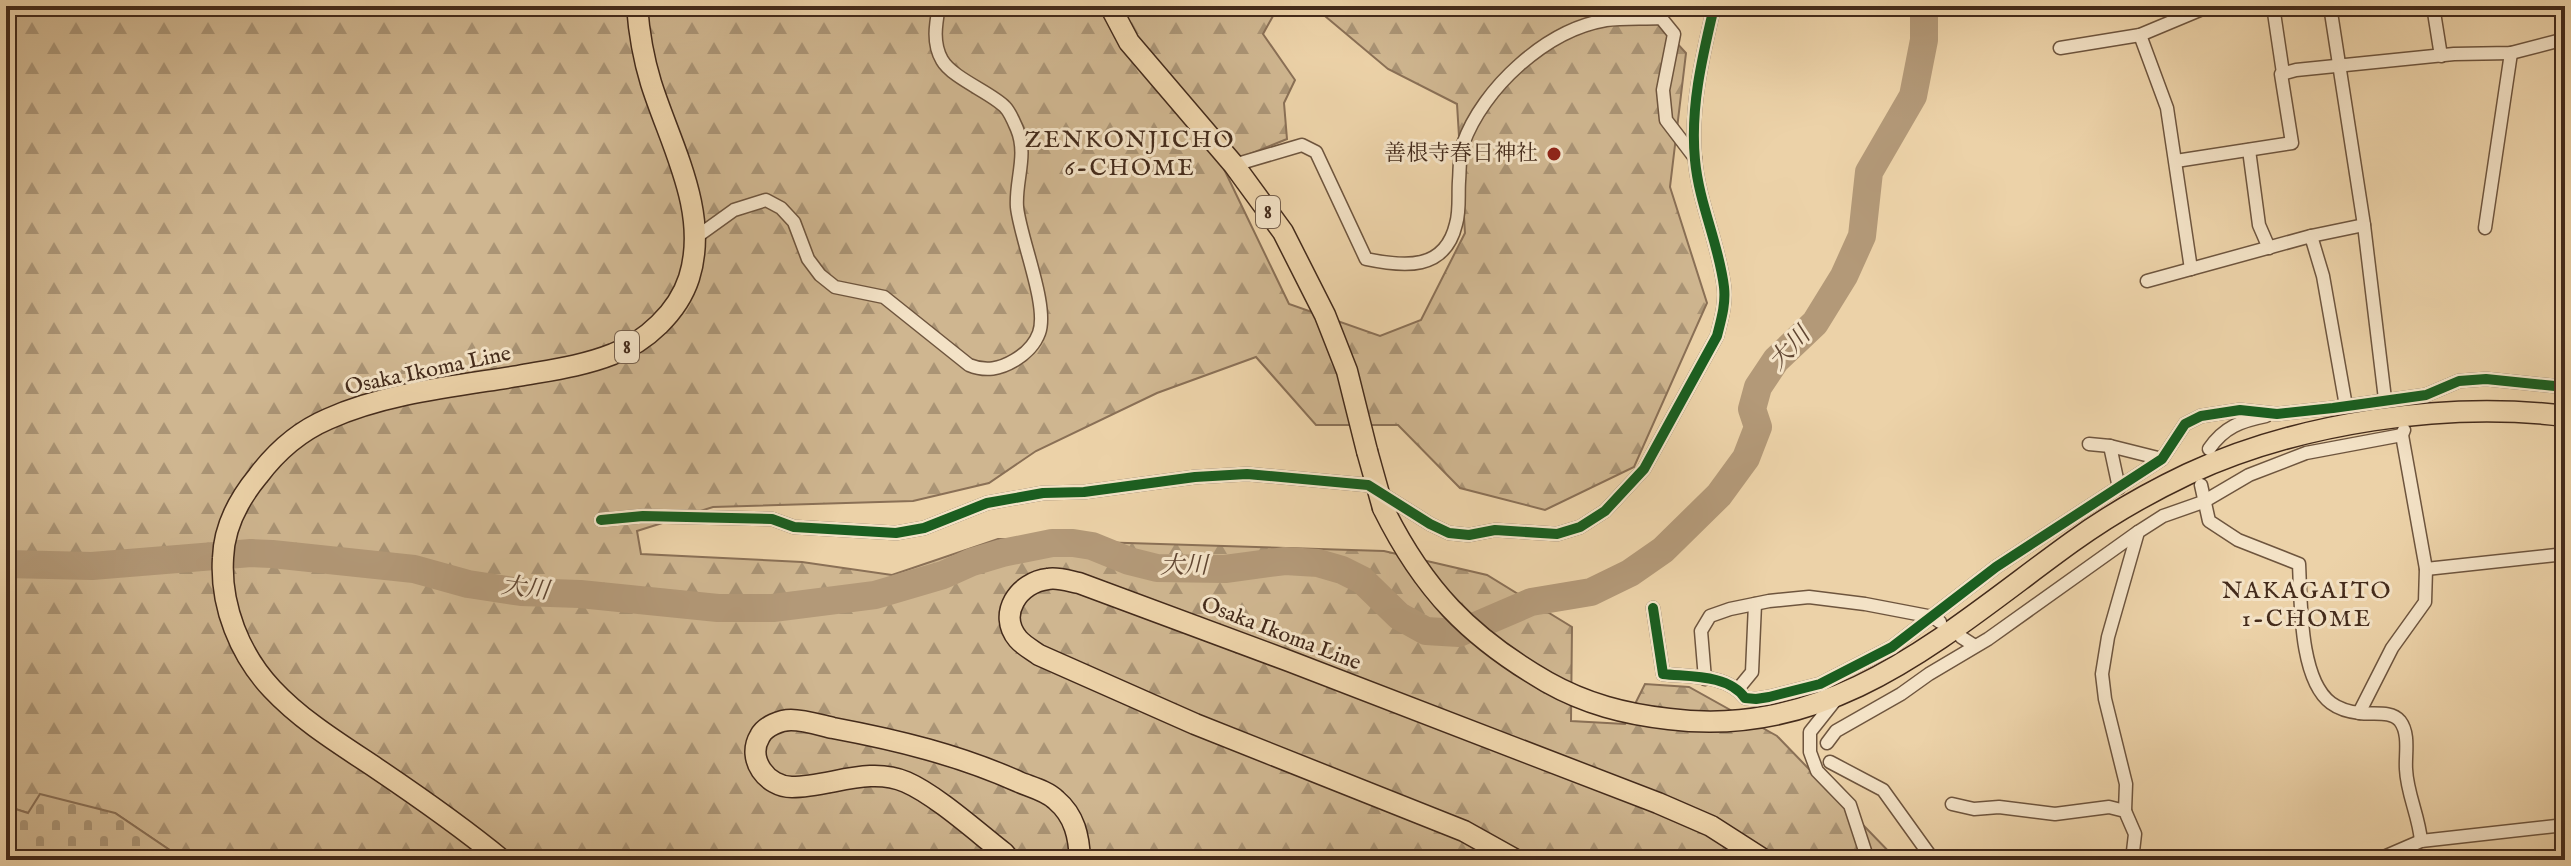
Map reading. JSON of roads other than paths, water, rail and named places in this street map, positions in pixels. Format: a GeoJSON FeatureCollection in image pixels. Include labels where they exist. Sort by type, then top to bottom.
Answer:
{"type":"FeatureCollection","features":[{"type":"Feature","properties":{"kind":"main road","name":"Osaka Ikoma Line"},"geometry":{"type":"LineString","coordinates":[[502,860],[457,823],[333,740],[271,689],[253,666],[237,636],[227,604],[222,571],[224,540],[250,485],[272,457],[298,436],[327,419],[379,402],[572,367],[616,354],[660,325],[689,278],[695,238],[688,188],[639,39],[637,6]]}},
{"type":"Feature","properties":{"kind":"main road","name":"8"},"geometry":{"type":"LineString","coordinates":[[1110,6],[1129,42],[1234,165],[1283,232],[1325,315],[1347,371],[1383,508],[1403,548],[1435,591],[1471,630],[1510,660],[1566,693],[1629,714],[1686,721],[1730,721],[1776,715],[1837,698],[1907,661],[2073,541],[2130,504],[2189,474],[2282,440],[2345,425],[2407,426],[2444,413],[2493,410],[2565,416]]}},
{"type":"Feature","properties":{"kind":"main road","name":"Osaka Ikoma Line"},"geometry":{"type":"LineString","coordinates":[[1516,860],[1464,831],[1195,724],[1039,655],[1018,639],[1010,624],[1011,604],[1018,593],[1033,582],[1051,578],[1079,583],[1658,803],[1711,826],[1764,860]]}},
{"type":"Feature","properties":{"kind":"main road"},"geometry":{"type":"LineString","coordinates":[[1010,860],[946,809],[904,781],[871,776],[789,787],[773,781],[763,774],[758,765],[756,749],[760,735],[771,725],[790,720],[908,742],[988,768],[1054,798],[1067,811],[1074,824],[1080,860]]}},
{"type":"Feature","properties":{"kind":"street"},"geometry":{"type":"LineString","coordinates":[[695,238],[734,210],[766,200],[781,208],[794,222],[808,259],[820,275],[835,287],[884,297],[969,365],[980,370],[1002,367],[1025,353],[1039,335],[1041,323],[1017,205],[1022,165],[1018,132],[1006,107],[974,87],[942,61],[935,34],[939,6]]}},
{"type":"Feature","properties":{"kind":"street"},"geometry":{"type":"LineString","coordinates":[[601,520],[643,516],[772,519],[794,527],[896,533],[924,528],[987,503],[1043,493],[1084,492],[1195,477],[1247,474],[1368,485],[1449,533],[1469,535],[1495,530],[1557,534],[1580,527],[1605,511],[1644,469],[1717,336],[1723,314],[1724,289],[1700,197],[1695,158],[1695,102],[1704,50],[1714,7],[1717,6]]}},
{"type":"Feature","properties":{"kind":"street"},"geometry":{"type":"LineString","coordinates":[[2060,48],[2140,35],[2216,6]]}},
{"type":"Feature","properties":{"kind":"street"},"geometry":{"type":"LineString","coordinates":[[2176,161],[2292,143],[2273,6]]}},
{"type":"Feature","properties":{"kind":"street"},"geometry":{"type":"LineString","coordinates":[[2330,6],[2364,225],[2385,399]]}},
{"type":"Feature","properties":{"kind":"street"},"geometry":{"type":"LineString","coordinates":[[2433,6],[2441,56]]}},
{"type":"Feature","properties":{"kind":"street"},"geometry":{"type":"LineString","coordinates":[[1234,165],[1302,145],[1316,152],[1366,259],[1398,266],[1425,264],[1445,246],[1456,225],[1462,147],[1478,115],[1511,71],[1565,33],[1605,21],[1661,18],[1674,34],[1663,90],[1666,120],[1695,158]]}},
{"type":"Feature","properties":{"kind":"street"},"geometry":{"type":"LineString","coordinates":[[2140,35],[2167,108],[2191,269]]}},
{"type":"Feature","properties":{"kind":"street"},"geometry":{"type":"LineString","coordinates":[[2283,73],[2441,56],[2511,53],[2565,39]]}},
{"type":"Feature","properties":{"kind":"street"},"geometry":{"type":"LineString","coordinates":[[2485,228],[2511,53]]}},
{"type":"Feature","properties":{"kind":"street"},"geometry":{"type":"LineString","coordinates":[[2249,150],[2259,225],[2269,248]]}},
{"type":"Feature","properties":{"kind":"street"},"geometry":{"type":"LineString","coordinates":[[2147,281],[2311,236],[2364,225]]}},
{"type":"Feature","properties":{"kind":"street"},"geometry":{"type":"LineString","coordinates":[[2311,236],[2323,276],[2346,406]]}},
{"type":"Feature","properties":{"kind":"street"},"geometry":{"type":"LineString","coordinates":[[2209,449],[2219,434],[2239,422],[2277,414],[2426,395],[2459,381],[2486,379],[2565,387]]}},
{"type":"Feature","properties":{"kind":"street"},"geometry":{"type":"LineString","coordinates":[[2426,395],[2444,413]]}},
{"type":"Feature","properties":{"kind":"street"},"geometry":{"type":"LineString","coordinates":[[1653,608],[1663,674],[1728,683],[1745,698],[1756,699],[1820,684],[1937,620],[1996,567],[2162,459],[2185,424],[2201,416],[2240,410],[2277,414]]}},
{"type":"Feature","properties":{"kind":"street"},"geometry":{"type":"LineString","coordinates":[[1827,743],[1836,731],[1975,646],[2163,516],[2203,502],[2249,475],[2306,453],[2407,426],[2426,569],[2425,602],[2392,648],[2359,713]]}},
{"type":"Feature","properties":{"kind":"street"},"geometry":{"type":"LineString","coordinates":[[2089,444],[2162,459]]}},
{"type":"Feature","properties":{"kind":"street"},"geometry":{"type":"LineString","coordinates":[[2110,446],[2119,488]]}},
{"type":"Feature","properties":{"kind":"street"},"geometry":{"type":"LineString","coordinates":[[2201,485],[2209,521],[2238,540],[2299,564],[2302,627],[2310,667],[2320,692],[2332,704],[2359,713],[2390,715],[2400,721],[2407,747],[2408,789],[2421,841]]}},
{"type":"Feature","properties":{"kind":"street"},"geometry":{"type":"LineString","coordinates":[[2132,860],[2135,834],[2125,811],[2126,784],[2102,674],[2108,637],[2138,532]]}},
{"type":"Feature","properties":{"kind":"street"},"geometry":{"type":"LineString","coordinates":[[2426,569],[2536,556],[2564,558]]}},
{"type":"Feature","properties":{"kind":"street"},"geometry":{"type":"LineString","coordinates":[[1705,679],[1701,631],[1710,616],[1755,604],[1809,597],[1865,604],[1937,620]]}},
{"type":"Feature","properties":{"kind":"street"},"geometry":{"type":"LineString","coordinates":[[1738,689],[1752,672],[1755,604]]}},
{"type":"Feature","properties":{"kind":"street"},"geometry":{"type":"LineString","coordinates":[[1961,637],[1975,646]]}},
{"type":"Feature","properties":{"kind":"street"},"geometry":{"type":"LineString","coordinates":[[2565,691],[2565,708]]}},
{"type":"Feature","properties":{"kind":"street"},"geometry":{"type":"LineString","coordinates":[[1837,698],[1810,732],[1810,752],[1817,771],[1850,805],[1868,860]]}},
{"type":"Feature","properties":{"kind":"street"},"geometry":{"type":"LineString","coordinates":[[1830,762],[1883,790],[1929,854],[1937,860]]}},
{"type":"Feature","properties":{"kind":"street"},"geometry":{"type":"LineString","coordinates":[[1952,804],[1974,809],[1999,807],[2055,814],[2109,807],[2125,811]]}},
{"type":"Feature","properties":{"kind":"street"},"geometry":{"type":"LineString","coordinates":[[2377,860],[2421,841],[2565,825]]}},
{"type":"Feature","properties":{"kind":"waterway","name":"大川"},"geometry":{"type":"LineString","coordinates":[[6,564],[92,566],[272,554],[414,569],[468,584],[521,592],[580,594],[718,608],[773,608],[875,595],[1002,553],[1052,543],[1073,543],[1092,546],[1157,568],[1225,569],[1285,561],[1318,563],[1362,580],[1399,616],[1426,631],[1459,633],[1531,602],[1591,592],[1630,573],[1663,550],[1719,495],[1746,458],[1758,427],[1752,409],[1758,387],[1776,360],[1815,323],[1844,276],[1862,236],[1869,172],[1913,96],[1924,40],[1924,6]]}},
{"type":"Feature","properties":{"kind":"place","name":"善根寺春日神社"},"geometry":{"type":"Point","coordinates":[1554,154]}},
{"type":"Feature","properties":{"kind":"district","name":"ZENKONJICHO 6-CHOME"},"geometry":{"type":"Point","coordinates":[1130,154]}},
{"type":"Feature","properties":{"kind":"district","name":"NAKAGAITO 1-CHOME"},"geometry":{"type":"Point","coordinates":[2307,605]}}]}
